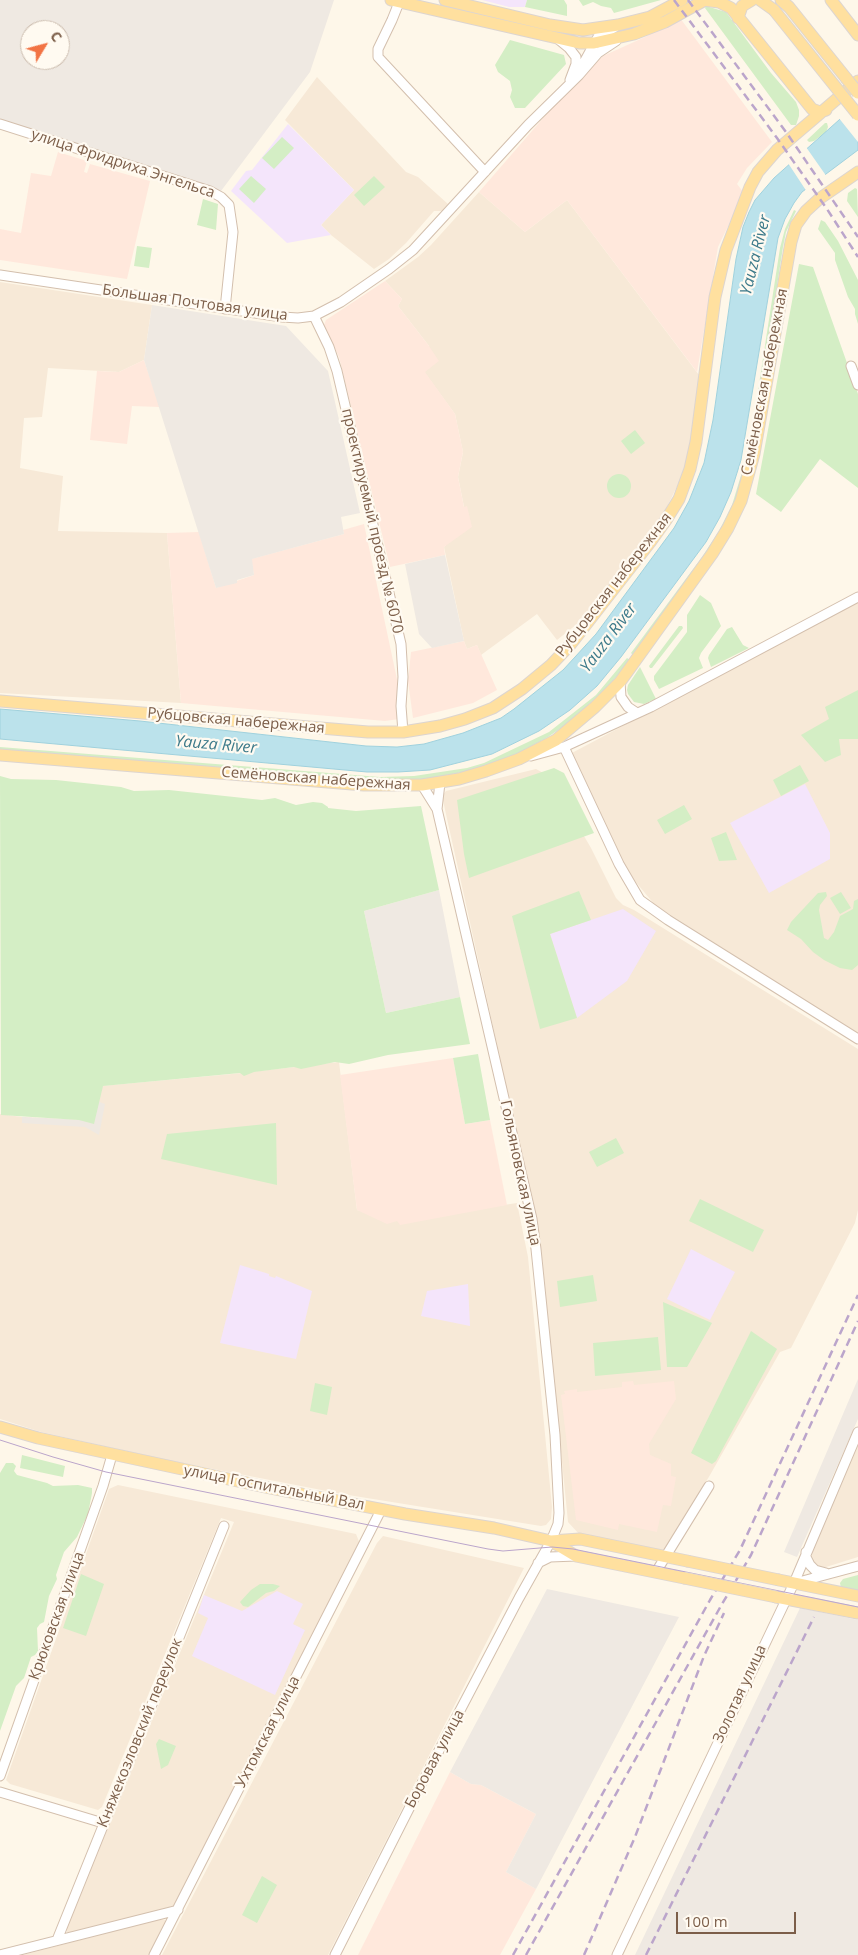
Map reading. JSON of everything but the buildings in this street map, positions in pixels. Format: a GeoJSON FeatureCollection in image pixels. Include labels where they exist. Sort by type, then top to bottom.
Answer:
{"type":"FeatureCollection","features":[{"type":"Feature","properties":{"kind":"main road"},"geometry":{"type":"LineString","coordinates":[[445,0],[570,29],[583,30],[618,26],[661,12],[682,0]]}},
{"type":"Feature","properties":{"kind":"main road"},"geometry":{"type":"LineString","coordinates":[[397,1],[570,42],[594,43],[620,38],[665,22],[704,0],[729,4],[802,98],[817,111],[826,110]]}},
{"type":"Feature","properties":{"kind":"main road"},"geometry":{"type":"LineString","coordinates":[[738,18],[742,6],[752,0]]}},
{"type":"Feature","properties":{"kind":"main road"},"geometry":{"type":"LineString","coordinates":[[760,0],[774,10],[858,115]]}},
{"type":"Feature","properties":{"kind":"main road"},"geometry":{"type":"LineString","coordinates":[[831,0],[858,35]]}},
{"type":"Feature","properties":{"kind":"main road"},"geometry":{"type":"LineString","coordinates":[[785,2],[858,93]]}},
{"type":"Feature","properties":{"kind":"main road","name":"Рубцовская набережная"},"geometry":{"type":"LineString","coordinates":[[0,701],[368,732],[403,732],[440,726],[466,719],[492,708],[536,678],[570,645],[666,520],[683,488],[690,469],[696,442],[715,297],[726,250],[739,214],[758,172],[777,150],[858,81]]}},
{"type":"Feature","properties":{"kind":"main road"},"geometry":{"type":"LineString","coordinates":[[800,132],[806,123],[808,111],[802,98]]}},
{"type":"Feature","properties":{"kind":"main road","name":"Семёновская набережная"},"geometry":{"type":"LineString","coordinates":[[0,755],[364,785],[422,785],[440,783],[480,773],[519,760],[556,740],[595,707],[620,682],[646,649],[728,528],[741,501],[754,454],[796,225],[806,211],[819,199],[858,172]]}},
{"type":"Feature","properties":{"kind":"main road"},"geometry":{"type":"LineString","coordinates":[[843,183],[858,181]]}},
{"type":"Feature","properties":{"kind":"main road","name":"улица Госпитальный Вал"},"geometry":{"type":"LineString","coordinates":[[0,1427],[112,1455],[381,1510],[494,1528],[551,1541],[580,1539],[858,1596]]}},
{"type":"Feature","properties":{"kind":"main road","name":"улица Госпитальный Вал"},"geometry":{"type":"LineString","coordinates":[[551,1541],[576,1556],[858,1613]]}},
{"type":"Feature","properties":{"kind":"street"},"geometry":{"type":"LineString","coordinates":[[766,0],[774,10]]}},
{"type":"Feature","properties":{"kind":"street"},"geometry":{"type":"LineString","coordinates":[[397,1],[392,20],[378,49],[378,57],[485,172]]}},
{"type":"Feature","properties":{"kind":"street","name":"Большая Почтовая улица"},"geometry":{"type":"LineString","coordinates":[[569,84],[582,66],[594,43],[606,31],[618,26]]}},
{"type":"Feature","properties":{"kind":"street","name":"Большая Почтовая улица"},"geometry":{"type":"LineString","coordinates":[[0,274],[282,317],[314,316],[335,306],[402,260],[423,241],[528,125],[600,51],[620,38]]}},
{"type":"Feature","properties":{"kind":"street"},"geometry":{"type":"LineString","coordinates":[[558,39],[576,57],[575,69],[569,84]]}},
{"type":"Feature","properties":{"kind":"street","name":"улица Фридриха Энгельса"},"geometry":{"type":"LineString","coordinates":[[0,124],[210,191],[226,200],[230,210],[233,232],[225,309]]}},
{"type":"Feature","properties":{"kind":"street","name":"проектируемый проезд № 6070"},"geometry":{"type":"LineString","coordinates":[[314,316],[329,347],[337,371],[399,635],[403,660],[401,706],[403,732]]}},
{"type":"Feature","properties":{"kind":"street"},"geometry":{"type":"LineString","coordinates":[[851,366],[858,385]]}},
{"type":"Feature","properties":{"kind":"street"},"geometry":{"type":"LineString","coordinates":[[519,760],[564,747],[637,713],[858,597]]}},
{"type":"Feature","properties":{"kind":"street"},"geometry":{"type":"LineString","coordinates":[[620,682],[622,697],[628,707],[637,713]]}},
{"type":"Feature","properties":{"kind":"street"},"geometry":{"type":"LineString","coordinates":[[564,747],[619,864],[640,900],[668,920],[858,1039]]}},
{"type":"Feature","properties":{"kind":"street","name":"Гольяновская улица"},"geometry":{"type":"LineString","coordinates":[[437,809],[440,783]]}},
{"type":"Feature","properties":{"kind":"street","name":"Гольяновская улица"},"geometry":{"type":"LineString","coordinates":[[422,785],[437,809],[518,1154],[536,1248],[555,1435],[559,1513],[558,1524],[551,1541]]}},
{"type":"Feature","properties":{"kind":"street","name":"Золотая улица"},"geometry":{"type":"LineString","coordinates":[[617,1955],[781,1598],[794,1583],[858,1432]]}},
{"type":"Feature","properties":{"kind":"street","name":"Крюковская улица"},"geometry":{"type":"LineString","coordinates":[[0,1776],[103,1486],[112,1455]]}},
{"type":"Feature","properties":{"kind":"street"},"geometry":{"type":"LineString","coordinates":[[656,1572],[709,1486]]}},
{"type":"Feature","properties":{"kind":"street","name":"Ухтомская улица"},"geometry":{"type":"LineString","coordinates":[[154,1955],[381,1510]]}},
{"type":"Feature","properties":{"kind":"street","name":"Княжекозловский переулок"},"geometry":{"type":"LineString","coordinates":[[57,1940],[224,1526]]}},
{"type":"Feature","properties":{"kind":"street","name":"Боровая улица"},"geometry":{"type":"LineString","coordinates":[[335,1955],[422,1783],[551,1541]]}},
{"type":"Feature","properties":{"kind":"street"},"geometry":{"type":"LineString","coordinates":[[807,1550],[808,1562],[815,1570],[822,1573],[832,1573]]}},
{"type":"Feature","properties":{"kind":"street"},"geometry":{"type":"LineString","coordinates":[[538,1563],[550,1558],[576,1556]]}},
{"type":"Feature","properties":{"kind":"street"},"geometry":{"type":"LineString","coordinates":[[794,1583],[858,1566]]}},
{"type":"Feature","properties":{"kind":"street"},"geometry":{"type":"LineString","coordinates":[[0,1792],[103,1823]]}},
{"type":"Feature","properties":{"kind":"street"},"geometry":{"type":"LineString","coordinates":[[0,1955],[178,1910]]}},
{"type":"Feature","properties":{"kind":"shaded area"},"geometry":{"type":"Polygon","coordinates":[[[0,0],[334,0],[310,72],[221,191],[0,120],[0,0]]]}},
{"type":"Feature","properties":{"kind":"shaded area"},"geometry":{"type":"Polygon","coordinates":[[[482,0],[527,0],[525,7],[509,7],[482,0]]]}},
{"type":"Feature","properties":{"kind":"shaded area"},"geometry":{"type":"Polygon","coordinates":[[[680,18],[772,142],[747,168],[737,184],[744,193],[718,247],[697,372],[567,200],[525,232],[479,192],[558,101],[603,56],[645,37],[680,18]]]}},
{"type":"Feature","properties":{"kind":"shaded area"},"geometry":{"type":"Polygon","coordinates":[[[317,77],[406,172],[418,177],[448,204],[442,211],[434,211],[406,243],[389,259],[374,269],[321,225],[354,190],[285,120],[317,77]]]}},
{"type":"Feature","properties":{"kind":"shaded area"},"geometry":{"type":"Polygon","coordinates":[[[288,124],[354,190],[321,225],[331,235],[287,243],[231,191],[246,171],[252,170],[288,124]]]}},
{"type":"Feature","properties":{"kind":"shaded area"},"geometry":{"type":"Polygon","coordinates":[[[58,152],[87,161],[84,172],[87,173],[90,164],[150,181],[127,279],[0,260],[0,229],[21,233],[31,173],[51,176],[58,152]]]}},
{"type":"Feature","properties":{"kind":"shaded area"},"geometry":{"type":"Polygon","coordinates":[[[479,192],[525,232],[567,200],[699,375],[691,454],[664,513],[642,544],[582,620],[557,640],[537,614],[481,655],[477,645],[467,649],[464,641],[444,547],[469,518],[464,507],[458,477],[463,452],[455,414],[424,372],[429,346],[398,306],[402,299],[385,281],[431,245],[479,192]]]}},
{"type":"Feature","properties":{"kind":"shaded area"},"geometry":{"type":"Polygon","coordinates":[[[385,281],[402,299],[398,306],[439,361],[425,372],[455,414],[463,452],[458,477],[464,507],[467,506],[472,527],[444,547],[445,555],[390,567],[339,357],[324,325],[326,320],[385,281]]]}},
{"type":"Feature","properties":{"kind":"shaded area"},"geometry":{"type":"Polygon","coordinates":[[[0,282],[152,305],[144,360],[119,372],[48,368],[42,417],[24,418],[20,468],[63,476],[58,531],[167,533],[181,703],[0,693],[0,282]]]}},
{"type":"Feature","properties":{"kind":"shaded area"},"geometry":{"type":"Polygon","coordinates":[[[152,305],[286,326],[328,371],[360,513],[341,517],[344,534],[252,559],[254,575],[237,580],[237,583],[216,588],[144,360],[152,305]]]}},
{"type":"Feature","properties":{"kind":"shaded area"},"geometry":{"type":"Polygon","coordinates":[[[144,360],[160,407],[132,406],[127,444],[90,440],[97,371],[119,372],[144,360]]]}},
{"type":"Feature","properties":{"kind":"shaded area"},"geometry":{"type":"Polygon","coordinates":[[[364,524],[398,684],[399,719],[385,721],[181,703],[167,533],[199,532],[216,588],[254,575],[251,559],[344,534],[343,530],[364,524]]]}},
{"type":"Feature","properties":{"kind":"shaded area"},"geometry":{"type":"Polygon","coordinates":[[[445,555],[464,641],[432,648],[419,634],[405,564],[445,555]]]}},
{"type":"Feature","properties":{"kind":"shaded area"},"geometry":{"type":"Polygon","coordinates":[[[858,601],[858,1034],[655,905],[629,874],[570,754],[858,601]]]}},
{"type":"Feature","properties":{"kind":"shaded area"},"geometry":{"type":"Polygon","coordinates":[[[464,641],[467,649],[477,645],[497,690],[473,703],[413,718],[408,681],[411,652],[464,641]]]}},
{"type":"Feature","properties":{"kind":"shaded area"},"geometry":{"type":"Polygon","coordinates":[[[536,769],[549,776],[591,848],[616,898],[623,905],[858,1049],[858,1210],[855,1223],[791,1348],[780,1352],[710,1475],[666,1548],[659,1553],[579,1534],[568,1522],[540,1239],[442,796],[446,791],[536,769]]]}},
{"type":"Feature","properties":{"kind":"shaded area"},"geometry":{"type":"Polygon","coordinates":[[[805,784],[830,833],[830,859],[769,893],[730,823],[805,784]]]}},
{"type":"Feature","properties":{"kind":"shaded area"},"geometry":{"type":"Polygon","coordinates":[[[439,890],[460,997],[386,1013],[364,911],[439,890]]]}},
{"type":"Feature","properties":{"kind":"shaded area"},"geometry":{"type":"Polygon","coordinates":[[[623,909],[656,931],[627,981],[577,1018],[550,934],[623,909]]]}},
{"type":"Feature","properties":{"kind":"shaded area"},"geometry":{"type":"Polygon","coordinates":[[[453,1058],[465,1124],[490,1120],[507,1205],[400,1225],[397,1221],[387,1224],[357,1210],[340,1075],[453,1058]]]}},
{"type":"Feature","properties":{"kind":"shaded area"},"geometry":{"type":"Polygon","coordinates":[[[339,1062],[357,1210],[398,1221],[517,1203],[528,1257],[552,1507],[551,1519],[546,1525],[541,1526],[342,1494],[167,1460],[41,1432],[0,1419],[0,1114],[87,1120],[101,1086],[339,1062]]]}},
{"type":"Feature","properties":{"kind":"shaded area"},"geometry":{"type":"Polygon","coordinates":[[[97,1101],[105,1104],[99,1135],[85,1127],[22,1123],[22,1117],[87,1120],[94,1123],[97,1101]]]}},
{"type":"Feature","properties":{"kind":"shaded area"},"geometry":{"type":"Polygon","coordinates":[[[691,1249],[735,1272],[710,1320],[667,1299],[691,1249]]]}},
{"type":"Feature","properties":{"kind":"shaded area"},"geometry":{"type":"Polygon","coordinates":[[[240,1265],[269,1274],[269,1276],[275,1278],[276,1276],[312,1291],[296,1359],[220,1343],[240,1265]]]}},
{"type":"Feature","properties":{"kind":"shaded area"},"geometry":{"type":"Polygon","coordinates":[[[468,1284],[470,1326],[421,1316],[427,1291],[468,1284]]]}},
{"type":"Feature","properties":{"kind":"shaded area"},"geometry":{"type":"Polygon","coordinates":[[[858,1379],[858,1419],[797,1557],[784,1552],[858,1379]]]}},
{"type":"Feature","properties":{"kind":"shaded area"},"geometry":{"type":"Polygon","coordinates":[[[633,1381],[634,1385],[674,1381],[676,1399],[649,1444],[650,1455],[671,1464],[671,1476],[676,1477],[671,1506],[663,1505],[657,1532],[619,1524],[618,1530],[576,1520],[561,1395],[565,1394],[564,1391],[577,1389],[577,1392],[622,1387],[622,1382],[633,1381]]]}},
{"type":"Feature","properties":{"kind":"shaded area"},"geometry":{"type":"Polygon","coordinates":[[[858,1444],[858,1557],[826,1567],[820,1567],[814,1562],[812,1556],[813,1548],[858,1444]]]}},
{"type":"Feature","properties":{"kind":"shaded area"},"geometry":{"type":"Polygon","coordinates":[[[118,1485],[356,1534],[360,1544],[177,1905],[68,1934],[66,1929],[234,1522],[221,1518],[102,1807],[98,1810],[10,1784],[6,1780],[109,1489],[118,1485]]]}},
{"type":"Feature","properties":{"kind":"shaded area"},"geometry":{"type":"Polygon","coordinates":[[[383,1536],[524,1568],[328,1955],[162,1955],[377,1543],[383,1536]]]}},
{"type":"Feature","properties":{"kind":"shaded area"},"geometry":{"type":"Polygon","coordinates":[[[547,1589],[679,1617],[536,1889],[506,1872],[536,1814],[481,1785],[471,1784],[450,1772],[547,1589]]]}},
{"type":"Feature","properties":{"kind":"shaded area"},"geometry":{"type":"Polygon","coordinates":[[[277,1591],[303,1604],[293,1624],[305,1630],[275,1695],[192,1656],[208,1618],[198,1613],[204,1595],[242,1611],[277,1591]]]}},
{"type":"Feature","properties":{"kind":"shaded area"},"geometry":{"type":"Polygon","coordinates":[[[800,1608],[858,1620],[858,1955],[635,1955],[800,1608]]]}},
{"type":"Feature","properties":{"kind":"shaded area"},"geometry":{"type":"Polygon","coordinates":[[[450,1772],[471,1784],[481,1785],[536,1814],[506,1872],[536,1889],[500,1955],[358,1955],[450,1772]]]}},
{"type":"Feature","properties":{"kind":"shaded area"},"geometry":{"type":"Polygon","coordinates":[[[160,1919],[165,1920],[167,1924],[150,1955],[23,1955],[160,1919]]]}},
{"type":"Feature","properties":{"kind":"green space"},"geometry":{"type":"Polygon","coordinates":[[[527,0],[564,0],[567,5],[567,16],[525,7],[527,0]]]}},
{"type":"Feature","properties":{"kind":"green space"},"geometry":{"type":"Polygon","coordinates":[[[579,0],[661,0],[614,13],[611,8],[593,2],[583,6],[579,0]]]}},
{"type":"Feature","properties":{"kind":"green space"},"geometry":{"type":"Polygon","coordinates":[[[706,6],[726,12],[771,73],[796,102],[799,116],[796,125],[791,125],[705,8],[706,6]]]}},
{"type":"Feature","properties":{"kind":"green space"},"geometry":{"type":"Polygon","coordinates":[[[510,40],[564,55],[566,64],[525,108],[515,108],[510,97],[512,90],[510,81],[498,72],[495,65],[510,40]]]}},
{"type":"Feature","properties":{"kind":"green space"},"geometry":{"type":"Polygon","coordinates":[[[827,123],[828,127],[826,132],[814,141],[809,142],[807,140],[827,123]]]}},
{"type":"Feature","properties":{"kind":"green space"},"geometry":{"type":"Polygon","coordinates":[[[282,137],[294,148],[274,169],[262,158],[282,137]]]}},
{"type":"Feature","properties":{"kind":"green space"},"geometry":{"type":"Polygon","coordinates":[[[251,176],[266,189],[254,203],[239,189],[251,176]]]}},
{"type":"Feature","properties":{"kind":"green space"},"geometry":{"type":"Polygon","coordinates":[[[374,176],[385,187],[364,206],[354,195],[374,176]]]}},
{"type":"Feature","properties":{"kind":"green space"},"geometry":{"type":"Polygon","coordinates":[[[855,188],[857,189],[858,217],[847,201],[848,193],[855,188]]]}},
{"type":"Feature","properties":{"kind":"green space"},"geometry":{"type":"Polygon","coordinates":[[[203,199],[218,204],[216,230],[197,225],[203,199]]]}},
{"type":"Feature","properties":{"kind":"green space"},"geometry":{"type":"Polygon","coordinates":[[[794,210],[796,211],[786,232],[783,247],[752,449],[745,478],[720,536],[633,655],[631,653],[702,557],[719,531],[732,505],[749,449],[780,248],[785,229],[794,210]]]}},
{"type":"Feature","properties":{"kind":"green space"},"geometry":{"type":"Polygon","coordinates":[[[821,220],[825,222],[838,241],[858,280],[858,324],[855,309],[848,297],[835,260],[835,253],[818,229],[821,220]]]}},
{"type":"Feature","properties":{"kind":"green space"},"geometry":{"type":"Polygon","coordinates":[[[137,246],[152,248],[149,268],[134,266],[137,246]]]}},
{"type":"Feature","properties":{"kind":"green space"},"geometry":{"type":"Polygon","coordinates":[[[799,264],[813,267],[858,394],[858,488],[820,459],[781,512],[756,494],[799,264]]]}},
{"type":"Feature","properties":{"kind":"green space"},"geometry":{"type":"Polygon","coordinates":[[[635,430],[645,443],[631,454],[621,441],[635,430]]]}},
{"type":"Feature","properties":{"kind":"green space"},"geometry":{"type":"Polygon","coordinates":[[[619,474],[627,478],[631,486],[627,494],[619,498],[611,494],[607,486],[611,478],[619,474]]]}},
{"type":"Feature","properties":{"kind":"green space"},"geometry":{"type":"Polygon","coordinates":[[[700,595],[711,603],[721,626],[701,653],[699,658],[703,668],[659,689],[654,676],[687,632],[687,615],[700,595]]]}},
{"type":"Feature","properties":{"kind":"green space"},"geometry":{"type":"Polygon","coordinates":[[[679,626],[683,628],[652,668],[650,668],[649,666],[679,626]]]}},
{"type":"Feature","properties":{"kind":"green space"},"geometry":{"type":"Polygon","coordinates":[[[732,627],[743,645],[749,648],[711,667],[709,655],[727,629],[732,627]]]}},
{"type":"Feature","properties":{"kind":"green space"},"geometry":{"type":"Polygon","coordinates":[[[627,658],[630,660],[608,687],[568,723],[548,737],[519,753],[491,765],[425,779],[382,781],[0,750],[0,747],[380,777],[414,776],[467,768],[484,763],[549,732],[596,695],[627,658]]]}},
{"type":"Feature","properties":{"kind":"green space"},"geometry":{"type":"Polygon","coordinates":[[[640,667],[656,699],[644,704],[634,702],[627,690],[628,685],[640,667]]]}},
{"type":"Feature","properties":{"kind":"green space"},"geometry":{"type":"Polygon","coordinates":[[[858,690],[858,739],[839,739],[841,755],[825,762],[801,735],[829,719],[825,707],[858,690]]]}},
{"type":"Feature","properties":{"kind":"green space"},"geometry":{"type":"Polygon","coordinates":[[[800,765],[809,781],[781,796],[773,780],[800,765]]]}},
{"type":"Feature","properties":{"kind":"green space"},"geometry":{"type":"Polygon","coordinates":[[[554,768],[564,773],[594,833],[469,878],[457,800],[554,768]]]}},
{"type":"Feature","properties":{"kind":"green space"},"geometry":{"type":"Polygon","coordinates":[[[0,776],[11,779],[56,780],[121,787],[134,791],[169,790],[262,800],[275,798],[296,805],[313,802],[322,803],[328,808],[356,811],[421,806],[439,890],[364,911],[386,1013],[460,997],[470,1044],[388,1055],[349,1064],[335,1062],[301,1069],[294,1067],[254,1072],[244,1076],[240,1073],[103,1086],[94,1124],[79,1120],[1,1115],[0,776]]]}},
{"type":"Feature","properties":{"kind":"green space"},"geometry":{"type":"Polygon","coordinates":[[[684,805],[692,819],[665,834],[657,820],[684,805]]]}},
{"type":"Feature","properties":{"kind":"green space"},"geometry":{"type":"Polygon","coordinates":[[[726,832],[737,860],[719,861],[711,838],[726,832]]]}},
{"type":"Feature","properties":{"kind":"green space"},"geometry":{"type":"Polygon","coordinates":[[[579,891],[591,920],[550,934],[577,1018],[540,1029],[512,916],[579,891]]]}},
{"type":"Feature","properties":{"kind":"green space"},"geometry":{"type":"Polygon","coordinates":[[[826,892],[827,896],[820,905],[819,910],[824,938],[828,940],[834,932],[840,916],[853,909],[854,901],[858,899],[858,965],[852,970],[840,968],[824,960],[813,952],[801,939],[787,930],[791,922],[818,893],[826,892]]]}},
{"type":"Feature","properties":{"kind":"green space"},"geometry":{"type":"Polygon","coordinates":[[[841,892],[851,908],[840,914],[830,898],[841,892]]]}},
{"type":"Feature","properties":{"kind":"green space"},"geometry":{"type":"Polygon","coordinates":[[[478,1054],[490,1120],[465,1124],[453,1058],[478,1054]]]}},
{"type":"Feature","properties":{"kind":"green space"},"geometry":{"type":"Polygon","coordinates":[[[276,1123],[277,1185],[161,1159],[167,1134],[276,1123]]]}},
{"type":"Feature","properties":{"kind":"green space"},"geometry":{"type":"Polygon","coordinates":[[[616,1138],[624,1153],[597,1167],[589,1152],[616,1138]]]}},
{"type":"Feature","properties":{"kind":"green space"},"geometry":{"type":"Polygon","coordinates":[[[700,1199],[764,1230],[753,1252],[689,1221],[700,1199]]]}},
{"type":"Feature","properties":{"kind":"green space"},"geometry":{"type":"Polygon","coordinates":[[[593,1275],[597,1301],[560,1307],[557,1281],[593,1275]]]}},
{"type":"Feature","properties":{"kind":"green space"},"geometry":{"type":"Polygon","coordinates":[[[663,1302],[712,1323],[687,1367],[667,1367],[663,1302]]]}},
{"type":"Feature","properties":{"kind":"green space"},"geometry":{"type":"Polygon","coordinates":[[[751,1331],[777,1349],[716,1461],[712,1464],[691,1453],[751,1331]]]}},
{"type":"Feature","properties":{"kind":"green space"},"geometry":{"type":"Polygon","coordinates":[[[658,1337],[661,1370],[595,1376],[593,1343],[658,1337]]]}},
{"type":"Feature","properties":{"kind":"green space"},"geometry":{"type":"Polygon","coordinates":[[[315,1383],[332,1387],[327,1415],[310,1411],[315,1383]]]}},
{"type":"Feature","properties":{"kind":"green space"},"geometry":{"type":"Polygon","coordinates":[[[22,1455],[65,1466],[63,1477],[20,1468],[22,1455]]]}},
{"type":"Feature","properties":{"kind":"green space"},"geometry":{"type":"Polygon","coordinates":[[[6,1463],[13,1463],[16,1466],[14,1471],[17,1475],[53,1486],[78,1485],[92,1488],[92,1493],[88,1514],[77,1537],[64,1552],[56,1575],[57,1579],[49,1596],[44,1622],[37,1628],[38,1651],[31,1657],[24,1678],[16,1686],[0,1731],[0,1473],[6,1463]]]}},
{"type":"Feature","properties":{"kind":"green space"},"geometry":{"type":"Polygon","coordinates":[[[81,1574],[104,1584],[86,1636],[63,1628],[81,1574]]]}},
{"type":"Feature","properties":{"kind":"green space"},"geometry":{"type":"Polygon","coordinates":[[[858,1575],[858,1591],[841,1588],[840,1583],[843,1579],[858,1575]]]}},
{"type":"Feature","properties":{"kind":"green space"},"geometry":{"type":"Polygon","coordinates":[[[260,1584],[280,1586],[274,1591],[266,1593],[248,1607],[243,1606],[240,1602],[251,1590],[260,1584]]]}},
{"type":"Feature","properties":{"kind":"green space"},"geometry":{"type":"Polygon","coordinates":[[[159,1739],[176,1746],[168,1765],[161,1769],[156,1744],[159,1739]]]}},
{"type":"Feature","properties":{"kind":"green space"},"geometry":{"type":"Polygon","coordinates":[[[262,1876],[277,1885],[257,1923],[242,1915],[262,1876]]]}},
{"type":"Feature","properties":{"kind":"water","name":"Yauza River"},"geometry":{"type":"Polygon","coordinates":[[[858,103],[858,150],[802,192],[785,219],[778,238],[741,460],[731,492],[720,517],[706,542],[621,657],[597,686],[570,710],[539,731],[492,754],[430,770],[398,772],[367,772],[0,739],[0,709],[140,721],[366,746],[397,747],[424,744],[463,733],[501,718],[514,709],[563,670],[596,634],[674,528],[689,501],[704,463],[713,420],[736,259],[743,227],[749,212],[755,200],[774,178],[858,103]]]}},
{"type":"Feature","properties":{"kind":"pier"},"geometry":{"type":"Polygon","coordinates":[[[858,100],[858,142],[838,117],[858,100]]]}},
{"type":"Feature","properties":{"kind":"pier"},"geometry":{"type":"Polygon","coordinates":[[[806,147],[827,177],[807,192],[788,163],[806,147]]]}},
{"type":"Feature","properties":{"kind":"tram line"},"geometry":{"type":"LineString","coordinates":[[0,1440],[106,1472],[488,1549],[503,1551],[552,1547],[573,1549],[858,1607]]}},
{"type":"Feature","properties":{"kind":"railway"},"geometry":{"type":"LineString","coordinates":[[674,0],[777,138],[858,257]]}},
{"type":"Feature","properties":{"kind":"railway"},"geometry":{"type":"LineString","coordinates":[[688,0],[786,132],[858,237]]}},
{"type":"Feature","properties":{"kind":"railway"},"geometry":{"type":"LineString","coordinates":[[513,1955],[710,1600],[740,1550],[858,1295]]}},
{"type":"Feature","properties":{"kind":"railway"},"geometry":{"type":"LineString","coordinates":[[526,1955],[751,1555],[858,1321]]}},
{"type":"Feature","properties":{"kind":"railway"},"geometry":{"type":"LineString","coordinates":[[584,1955],[635,1837],[704,1656],[724,1613]]}},
{"type":"Feature","properties":{"kind":"railway"},"geometry":{"type":"LineString","coordinates":[[646,1955],[814,1617]]}}]}
